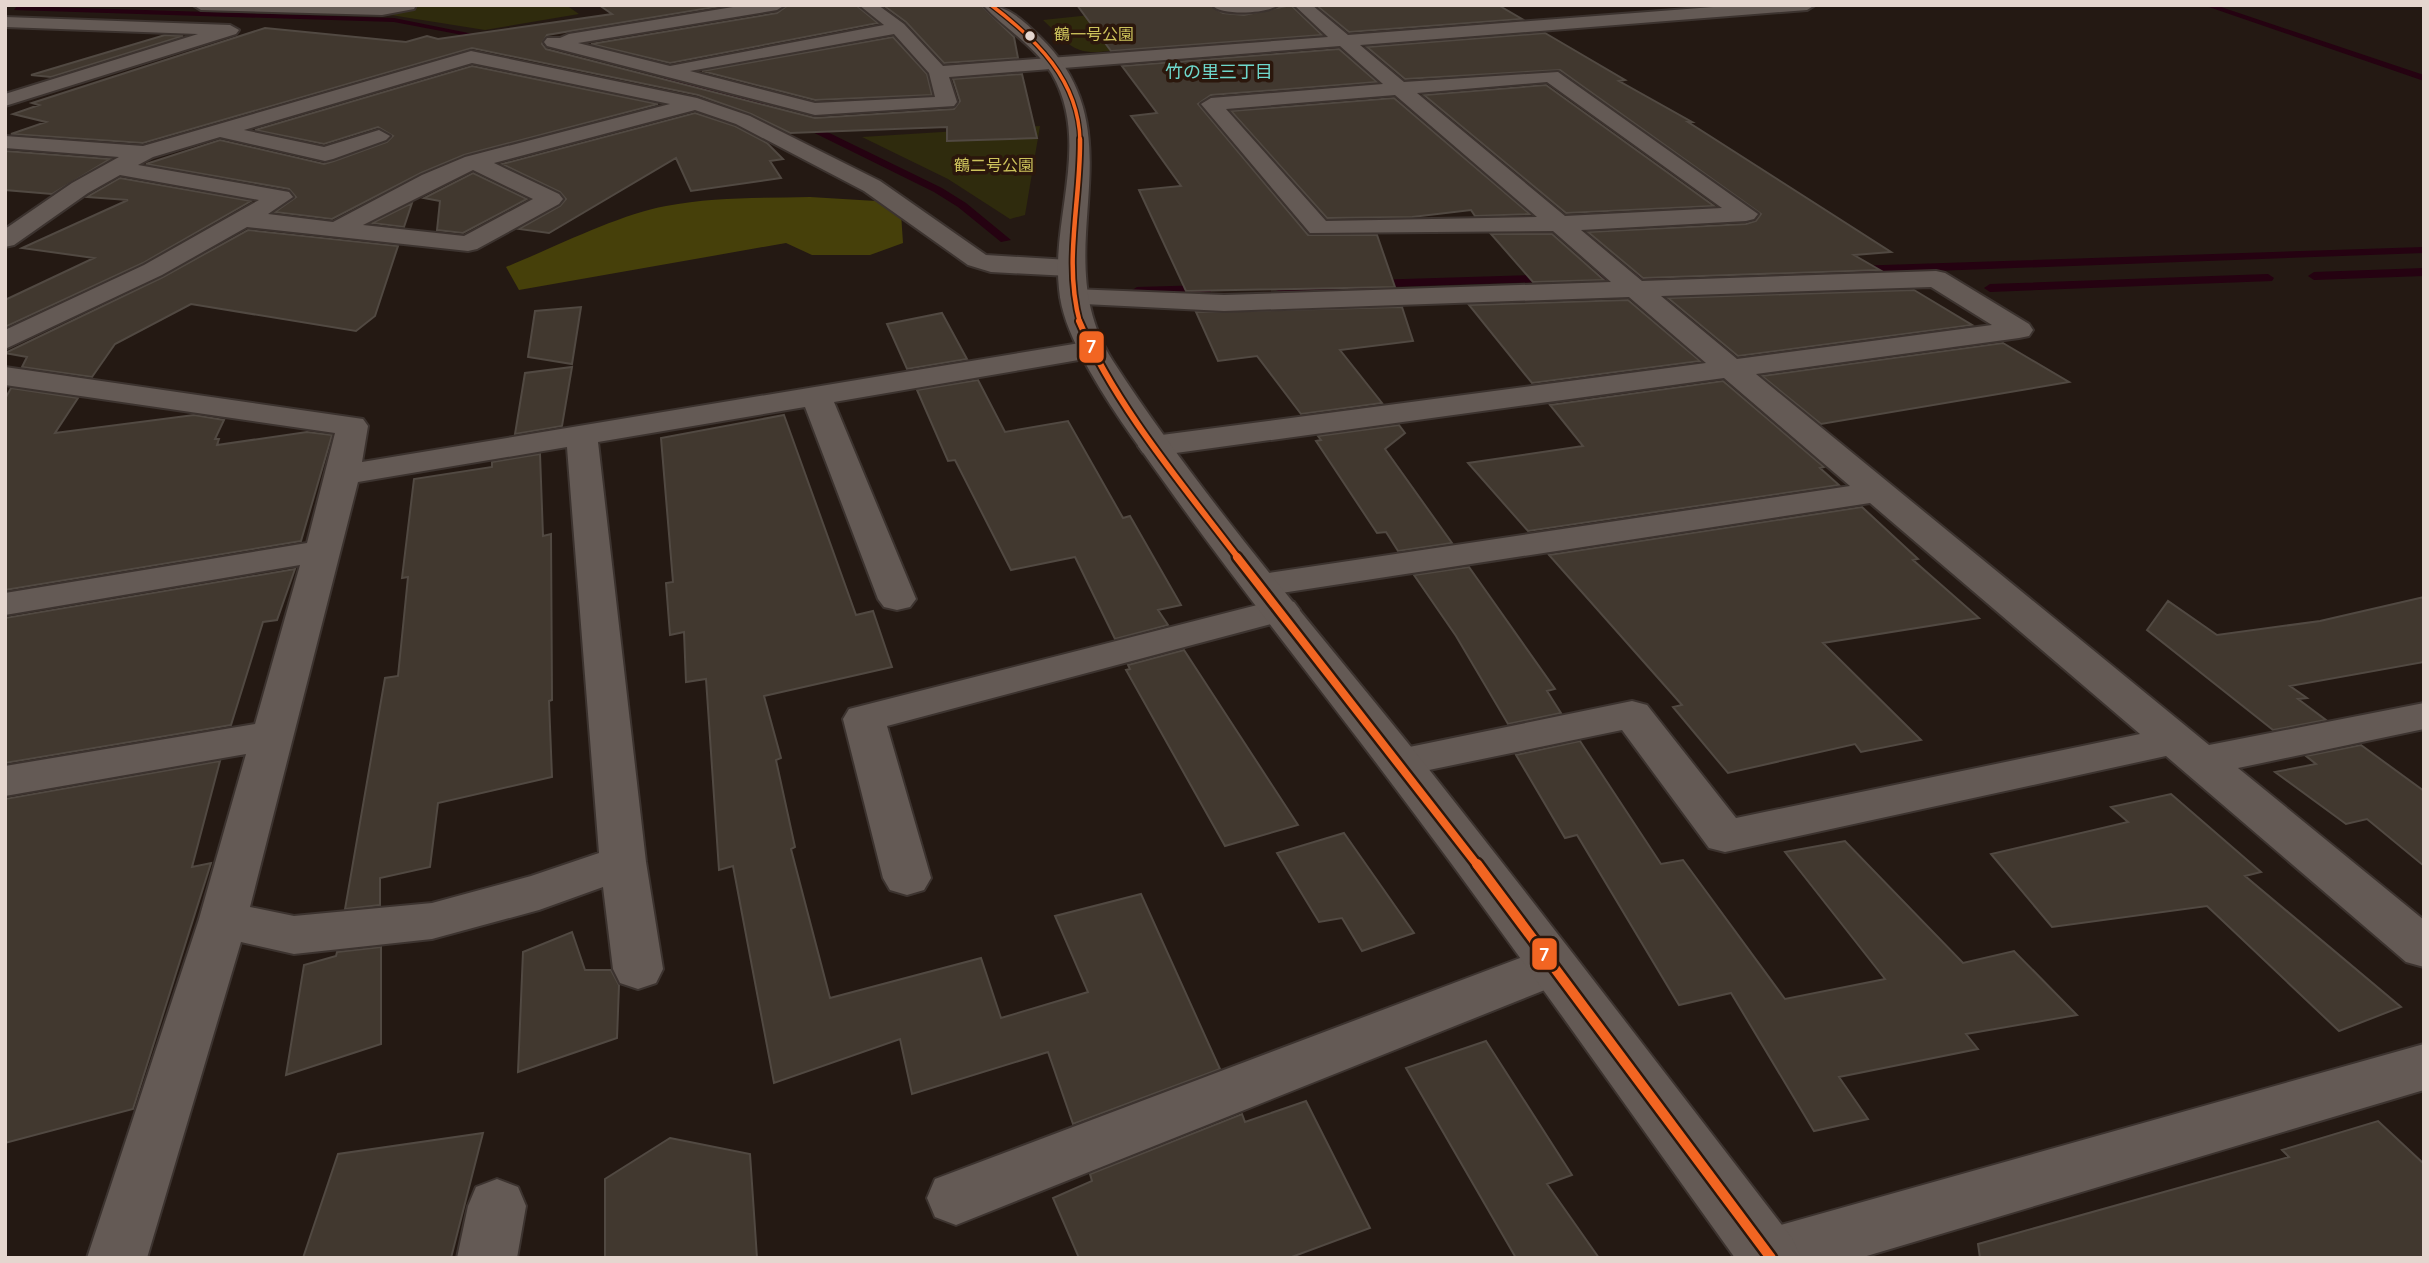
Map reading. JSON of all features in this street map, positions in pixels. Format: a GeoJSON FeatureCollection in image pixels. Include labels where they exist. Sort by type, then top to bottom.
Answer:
{"type":"FeatureCollection","features":[{"type":"Feature","properties":{"kind":"street"},"geometry":{"type":"LineString","coordinates":[[201,5],[382,10],[408,5]]}},
{"type":"Feature","properties":{"kind":"street"},"geometry":{"type":"LineString","coordinates":[[777,5],[553,42],[815,109],[947,102],[938,72],[898,28],[867,5]]}},
{"type":"Feature","properties":{"kind":"street"},"geometry":{"type":"LineString","coordinates":[[991,5],[1026,32],[1053,63],[1075,105],[1079,181],[1069,268],[1073,298],[1092,350],[1154,446],[1399,762],[1770,1257],[2424,1067]]}},
{"type":"Feature","properties":{"kind":"street"},"geometry":{"type":"LineString","coordinates":[[1220,5],[1223,8],[1270,5]]}},
{"type":"Feature","properties":{"kind":"street"},"geometry":{"type":"LineString","coordinates":[[1302,5],[1626,281],[2424,948]]}},
{"type":"Feature","properties":{"kind":"street"},"geometry":{"type":"LineString","coordinates":[[938,72],[1807,5]]}},
{"type":"Feature","properties":{"kind":"street"},"geometry":{"type":"LineString","coordinates":[[1451,12],[1480,31]]}},
{"type":"Feature","properties":{"kind":"street"},"geometry":{"type":"LineString","coordinates":[[5,22],[230,30],[5,100]]}},
{"type":"Feature","properties":{"kind":"street"},"geometry":{"type":"LineString","coordinates":[[666,70],[898,28]]}},
{"type":"Feature","properties":{"kind":"street"},"geometry":{"type":"LineString","coordinates":[[5,240],[114,167],[145,152],[471,57],[697,104],[774,134],[872,186],[977,260],[991,264],[1069,268]]}},
{"type":"Feature","properties":{"kind":"street"},"geometry":{"type":"LineString","coordinates":[[1551,76],[1746,214],[1560,224],[1319,228],[1211,104],[1402,88],[1551,76]]}},
{"type":"Feature","properties":{"kind":"street"},"geometry":{"type":"LineString","coordinates":[[335,230],[430,180],[473,162],[697,104]]}},
{"type":"Feature","properties":{"kind":"street"},"geometry":{"type":"LineString","coordinates":[[219,130],[325,154],[379,136]]}},
{"type":"Feature","properties":{"kind":"street"},"geometry":{"type":"LineString","coordinates":[[5,142],[30,146],[145,152]]}},
{"type":"Feature","properties":{"kind":"street"},"geometry":{"type":"LineString","coordinates":[[243,219],[468,244],[551,199],[473,162]]}},
{"type":"Feature","properties":{"kind":"street"},"geometry":{"type":"LineString","coordinates":[[5,341],[153,270],[281,197],[114,167]]}},
{"type":"Feature","properties":{"kind":"street"},"geometry":{"type":"LineString","coordinates":[[1073,298],[1224,303],[1424,298],[1626,281],[1936,279],[2019,330],[1154,446]]}},
{"type":"Feature","properties":{"kind":"street"},"geometry":{"type":"LineString","coordinates":[[343,475],[1092,350]]}},
{"type":"Feature","properties":{"kind":"street"},"geometry":{"type":"LineString","coordinates":[[5,376],[352,426],[343,475],[223,919],[117,1258]]}},
{"type":"Feature","properties":{"kind":"street"},"geometry":{"type":"LineString","coordinates":[[816,395],[897,599]]}},
{"type":"Feature","properties":{"kind":"street"},"geometry":{"type":"LineString","coordinates":[[582,437],[623,862],[638,969]]}},
{"type":"Feature","properties":{"kind":"street"},"geometry":{"type":"LineString","coordinates":[[907,878],[864,719],[1272,598],[1878,492]]}},
{"type":"Feature","properties":{"kind":"street"},"geometry":{"type":"LineString","coordinates":[[5,604],[322,551]]}},
{"type":"Feature","properties":{"kind":"street"},"geometry":{"type":"LineString","coordinates":[[1399,762],[1632,714],[1725,836],[2189,750],[2424,716]]}},
{"type":"Feature","properties":{"kind":"street"},"geometry":{"type":"LineString","coordinates":[[5,781],[273,735]]}},
{"type":"Feature","properties":{"kind":"street"},"geometry":{"type":"LineString","coordinates":[[223,919],[294,935],[432,921],[539,892],[623,862]]}},
{"type":"Feature","properties":{"kind":"street"},"geometry":{"type":"LineString","coordinates":[[956,1198],[1552,966]]}},
{"type":"Feature","properties":{"kind":"green space"},"geometry":{"type":"Polygon","coordinates":[[[422,5],[566,5],[579,14],[485,30],[378,13],[422,5]]]}},
{"type":"Feature","properties":{"kind":"green space","name":"鶴一号公園"},"geometry":{"type":"Polygon","coordinates":[[[1119,12],[1114,50],[1101,52],[1074,47],[1043,20],[1119,12]]]}},
{"type":"Feature","properties":{"kind":"green space","name":"鶴二号公園"},"geometry":{"type":"Polygon","coordinates":[[[1040,126],[1025,215],[1010,219],[948,179],[862,137],[1040,126]]]}},
{"type":"Feature","properties":{"kind":"shaded area"},"geometry":{"type":"Polygon","coordinates":[[[810,197],[876,201],[901,213],[903,243],[870,255],[812,255],[786,243],[519,290],[506,267],[606,224],[647,210],[720,199],[810,197]]]}},
{"type":"Feature","properties":{"kind":"building"},"geometry":{"type":"Polygon","coordinates":[[[599,5],[727,5],[547,35],[542,44],[546,49],[815,118],[954,109],[960,101],[953,79],[1022,74],[1037,138],[947,141],[947,127],[790,133],[751,114],[698,95],[472,48],[143,143],[11,134],[46,122],[13,114],[39,105],[32,103],[265,28],[406,42],[427,36],[438,39],[612,14],[599,5]]]}},
{"type":"Feature","properties":{"kind":"building"},"geometry":{"type":"Polygon","coordinates":[[[788,5],[856,5],[878,23],[670,63],[591,44],[777,13],[788,5]]]}},
{"type":"Feature","properties":{"kind":"building"},"geometry":{"type":"Polygon","coordinates":[[[883,5],[981,5],[1014,37],[1018,58],[944,63],[906,22],[883,5]]]}},
{"type":"Feature","properties":{"kind":"building"},"geometry":{"type":"Polygon","coordinates":[[[1077,5],[1209,5],[1223,13],[1244,15],[1291,5],[1322,35],[1111,51],[1077,5]]]}},
{"type":"Feature","properties":{"kind":"building"},"geometry":{"type":"Polygon","coordinates":[[[1316,5],[1498,5],[1522,19],[1349,32],[1316,5]]]}},
{"type":"Feature","properties":{"kind":"building"},"geometry":{"type":"Polygon","coordinates":[[[1545,33],[1625,80],[1619,81],[1692,122],[1688,122],[1891,252],[1854,255],[1880,270],[1643,278],[1588,232],[1746,224],[1756,221],[1761,214],[1560,70],[1405,79],[1367,47],[1545,33]]]}},
{"type":"Feature","properties":{"kind":"building"},"geometry":{"type":"Polygon","coordinates":[[[165,35],[183,36],[51,77],[31,75],[165,35]]]}},
{"type":"Feature","properties":{"kind":"building"},"geometry":{"type":"Polygon","coordinates":[[[893,37],[927,74],[932,95],[815,100],[702,71],[893,37]]]}},
{"type":"Feature","properties":{"kind":"building"},"geometry":{"type":"Polygon","coordinates":[[[1339,49],[1377,82],[1211,95],[1198,104],[1308,235],[1377,235],[1395,287],[1186,291],[1139,190],[1181,186],[1131,116],[1157,113],[1122,66],[1339,49]]]}},
{"type":"Feature","properties":{"kind":"building"},"geometry":{"type":"Polygon","coordinates":[[[472,66],[658,104],[464,155],[421,173],[332,219],[275,212],[296,197],[289,189],[146,164],[220,140],[324,164],[334,161],[387,142],[393,136],[378,127],[324,144],[255,130],[472,66]]]}},
{"type":"Feature","properties":{"kind":"building"},"geometry":{"type":"Polygon","coordinates":[[[1546,85],[1714,206],[1566,213],[1424,95],[1546,85]]]}},
{"type":"Feature","properties":{"kind":"building"},"geometry":{"type":"Polygon","coordinates":[[[1394,98],[1530,214],[1475,216],[1471,210],[1412,217],[1327,218],[1231,111],[1394,98]]]}},
{"type":"Feature","properties":{"kind":"building"},"geometry":{"type":"Polygon","coordinates":[[[695,113],[735,126],[767,143],[783,159],[770,161],[781,178],[691,191],[676,158],[549,233],[519,229],[560,206],[566,199],[560,192],[502,164],[695,113]]]}},
{"type":"Feature","properties":{"kind":"building"},"geometry":{"type":"Polygon","coordinates":[[[5,151],[110,159],[52,194],[5,190],[5,151]]]}},
{"type":"Feature","properties":{"kind":"building"},"geometry":{"type":"Polygon","coordinates":[[[473,173],[527,199],[463,233],[437,230],[440,201],[424,198],[473,173]]]}},
{"type":"Feature","properties":{"kind":"building"},"geometry":{"type":"Polygon","coordinates":[[[120,178],[251,201],[143,263],[5,327],[5,300],[94,258],[22,248],[128,200],[87,197],[120,178]]]}},
{"type":"Feature","properties":{"kind":"building"},"geometry":{"type":"Polygon","coordinates":[[[412,203],[404,227],[372,223],[412,203]]]}},
{"type":"Feature","properties":{"kind":"building"},"geometry":{"type":"Polygon","coordinates":[[[248,230],[398,246],[375,316],[356,331],[191,304],[115,344],[92,377],[22,367],[27,357],[5,353],[163,277],[248,230]]]}},
{"type":"Feature","properties":{"kind":"building"},"geometry":{"type":"Polygon","coordinates":[[[1491,234],[1552,234],[1604,280],[1533,282],[1491,234]]]}},
{"type":"Feature","properties":{"kind":"building"},"geometry":{"type":"Polygon","coordinates":[[[1914,290],[1972,325],[1738,356],[1668,298],[1914,290]]]}},
{"type":"Feature","properties":{"kind":"building"},"geometry":{"type":"Polygon","coordinates":[[[1628,300],[1700,361],[1532,383],[1469,305],[1628,300]]]}},
{"type":"Feature","properties":{"kind":"building"},"geometry":{"type":"Polygon","coordinates":[[[581,307],[572,364],[528,357],[535,311],[581,307]]]}},
{"type":"Feature","properties":{"kind":"building"},"geometry":{"type":"Polygon","coordinates":[[[1402,307],[1413,341],[1340,350],[1382,403],[1301,414],[1257,356],[1218,361],[1196,312],[1402,307]]]}},
{"type":"Feature","properties":{"kind":"building"},"geometry":{"type":"Polygon","coordinates":[[[942,313],[967,359],[907,369],[887,324],[942,313]]]}},
{"type":"Feature","properties":{"kind":"building"},"geometry":{"type":"Polygon","coordinates":[[[2003,343],[2069,382],[1821,424],[1762,376],[2003,343]]]}},
{"type":"Feature","properties":{"kind":"building"},"geometry":{"type":"Polygon","coordinates":[[[572,367],[562,426],[515,434],[525,373],[572,367]]]}},
{"type":"Feature","properties":{"kind":"building"},"geometry":{"type":"Polygon","coordinates":[[[978,380],[1005,432],[1068,421],[1123,518],[1130,516],[1181,605],[1158,610],[1168,625],[1115,639],[1075,557],[1011,570],[955,460],[948,461],[917,390],[978,380]]]}},
{"type":"Feature","properties":{"kind":"building"},"geometry":{"type":"Polygon","coordinates":[[[1723,381],[1824,467],[1820,468],[1839,485],[1528,531],[1468,463],[1583,446],[1550,405],[1723,381]]]}},
{"type":"Feature","properties":{"kind":"building"},"geometry":{"type":"Polygon","coordinates":[[[11,388],[78,398],[55,433],[194,415],[224,420],[215,439],[219,439],[217,445],[307,432],[332,435],[301,541],[5,590],[5,399],[11,388]]]}},
{"type":"Feature","properties":{"kind":"building"},"geometry":{"type":"Polygon","coordinates":[[[784,415],[856,615],[873,611],[892,667],[764,696],[781,758],[776,760],[795,847],[791,849],[830,998],[981,958],[1001,1018],[1088,992],[1055,916],[1141,894],[1220,1069],[1073,1124],[1048,1052],[912,1094],[900,1039],[774,1083],[733,866],[719,870],[706,679],[686,682],[684,632],[670,635],[666,583],[673,582],[661,438],[784,415]]]}},
{"type":"Feature","properties":{"kind":"building"},"geometry":{"type":"Polygon","coordinates":[[[1399,425],[1405,433],[1385,449],[1452,543],[1398,551],[1386,532],[1377,533],[1316,441],[1321,440],[1318,436],[1399,425]]]}},
{"type":"Feature","properties":{"kind":"building"},"geometry":{"type":"Polygon","coordinates":[[[540,454],[543,536],[551,534],[552,700],[549,701],[552,777],[438,803],[430,867],[380,878],[380,905],[345,909],[385,678],[398,676],[408,577],[402,578],[414,479],[492,467],[492,462],[540,454]]]}},
{"type":"Feature","properties":{"kind":"building"},"geometry":{"type":"Polygon","coordinates":[[[1862,507],[1918,559],[1913,560],[1979,618],[1823,643],[1921,740],[1861,752],[1855,744],[1728,773],[1673,707],[1682,705],[1549,555],[1862,507]]]}},
{"type":"Feature","properties":{"kind":"building"},"geometry":{"type":"Polygon","coordinates":[[[1469,567],[1555,689],[1547,691],[1561,713],[1508,724],[1456,636],[1414,575],[1469,567]]]}},
{"type":"Feature","properties":{"kind":"building"},"geometry":{"type":"Polygon","coordinates":[[[295,569],[277,620],[263,622],[231,725],[5,763],[5,618],[295,569]]]}},
{"type":"Feature","properties":{"kind":"building"},"geometry":{"type":"Polygon","coordinates":[[[2424,597],[2424,662],[2290,686],[2307,698],[2298,699],[2326,720],[2273,730],[2147,630],[2168,601],[2217,635],[2320,621],[2424,597]]]}},
{"type":"Feature","properties":{"kind":"building"},"geometry":{"type":"Polygon","coordinates":[[[1184,650],[1298,825],[1225,846],[1126,670],[1130,669],[1128,665],[1184,650]]]}},
{"type":"Feature","properties":{"kind":"building"},"geometry":{"type":"Polygon","coordinates":[[[1580,741],[1661,864],[1683,860],[1785,999],[1885,979],[1785,852],[1845,841],[1963,963],[2014,951],[2077,1015],[1966,1034],[1978,1049],[1839,1077],[1868,1119],[1814,1131],[1731,993],[1679,1005],[1577,835],[1565,838],[1516,755],[1580,741]]]}},
{"type":"Feature","properties":{"kind":"building"},"geometry":{"type":"Polygon","coordinates":[[[2361,745],[2424,791],[2424,866],[2367,819],[2346,824],[2275,772],[2316,764],[2306,756],[2361,745]]]}},
{"type":"Feature","properties":{"kind":"building"},"geometry":{"type":"Polygon","coordinates":[[[220,761],[192,867],[211,863],[133,1109],[5,1143],[5,799],[220,761]]]}},
{"type":"Feature","properties":{"kind":"building"},"geometry":{"type":"Polygon","coordinates":[[[2171,794],[2261,872],[2245,876],[2401,1007],[2339,1031],[2207,906],[2052,927],[1991,854],[2128,822],[2111,807],[2171,794]]]}},
{"type":"Feature","properties":{"kind":"building"},"geometry":{"type":"Polygon","coordinates":[[[1344,833],[1414,933],[1362,951],[1342,918],[1319,922],[1277,853],[1344,833]]]}},
{"type":"Feature","properties":{"kind":"building"},"geometry":{"type":"Polygon","coordinates":[[[572,932],[585,970],[611,970],[619,985],[617,1038],[518,1072],[523,952],[572,932]]]}},
{"type":"Feature","properties":{"kind":"building"},"geometry":{"type":"Polygon","coordinates":[[[381,947],[381,1044],[286,1075],[304,965],[336,956],[337,952],[381,947]]]}},
{"type":"Feature","properties":{"kind":"building"},"geometry":{"type":"Polygon","coordinates":[[[1486,1041],[1572,1175],[1547,1184],[1599,1258],[1516,1258],[1406,1068],[1486,1041]]]}},
{"type":"Feature","properties":{"kind":"building"},"geometry":{"type":"Polygon","coordinates":[[[1306,1101],[1370,1228],[1289,1258],[1079,1258],[1053,1198],[1092,1181],[1090,1174],[1242,1114],[1245,1122],[1306,1101]]]}},
{"type":"Feature","properties":{"kind":"building"},"geometry":{"type":"Polygon","coordinates":[[[2378,1121],[2424,1164],[2424,1258],[1980,1258],[1978,1244],[2289,1157],[2282,1150],[2378,1121]]]}},
{"type":"Feature","properties":{"kind":"building"},"geometry":{"type":"Polygon","coordinates":[[[483,1133],[451,1258],[303,1258],[338,1154],[483,1133]]]}},
{"type":"Feature","properties":{"kind":"building"},"geometry":{"type":"Polygon","coordinates":[[[670,1138],[750,1154],[757,1258],[605,1258],[605,1179],[670,1138]]]}},
{"type":"Feature","properties":{"kind":"waterway"},"geometry":{"type":"LineString","coordinates":[[2207,5],[2424,78]]}},
{"type":"Feature","properties":{"kind":"waterway"},"geometry":{"type":"LineString","coordinates":[[17,8],[394,20],[494,39]]}},
{"type":"Feature","properties":{"kind":"waterway"},"geometry":{"type":"LineString","coordinates":[[665,80],[769,107],[938,190],[962,205],[1005,240]]}},
{"type":"Feature","properties":{"kind":"waterway"},"geometry":{"type":"LineString","coordinates":[[1854,270],[2424,250]]}},
{"type":"Feature","properties":{"kind":"waterway"},"geometry":{"type":"LineString","coordinates":[[2314,276],[2424,272]]}},
{"type":"Feature","properties":{"kind":"waterway"},"geometry":{"type":"LineString","coordinates":[[1371,284],[1665,275]]}},
{"type":"Feature","properties":{"kind":"waterway"},"geometry":{"type":"LineString","coordinates":[[1990,288],[2268,278]]}},
{"type":"Feature","properties":{"kind":"waterway"},"geometry":{"type":"LineString","coordinates":[[1275,287],[1290,292],[1383,289]]}},
{"type":"Feature","properties":{"kind":"waterway"},"geometry":{"type":"LineString","coordinates":[[1137,291],[1207,289]]}},
{"type":"Feature","properties":{"kind":"transit line","name":"7"},"geometry":{"type":"LineString","coordinates":[[991,5],[1029,36],[1051,59],[1074,102],[1080,133],[1081,164],[1071,258],[1072,289],[1079,322],[1095,355],[1164,459],[1202,510],[1396,758],[1771,1258]]}},
{"type":"Feature","properties":{"kind":"district","name":"竹の里三丁目"},"geometry":{"type":"Point","coordinates":[1219,72]}}]}
